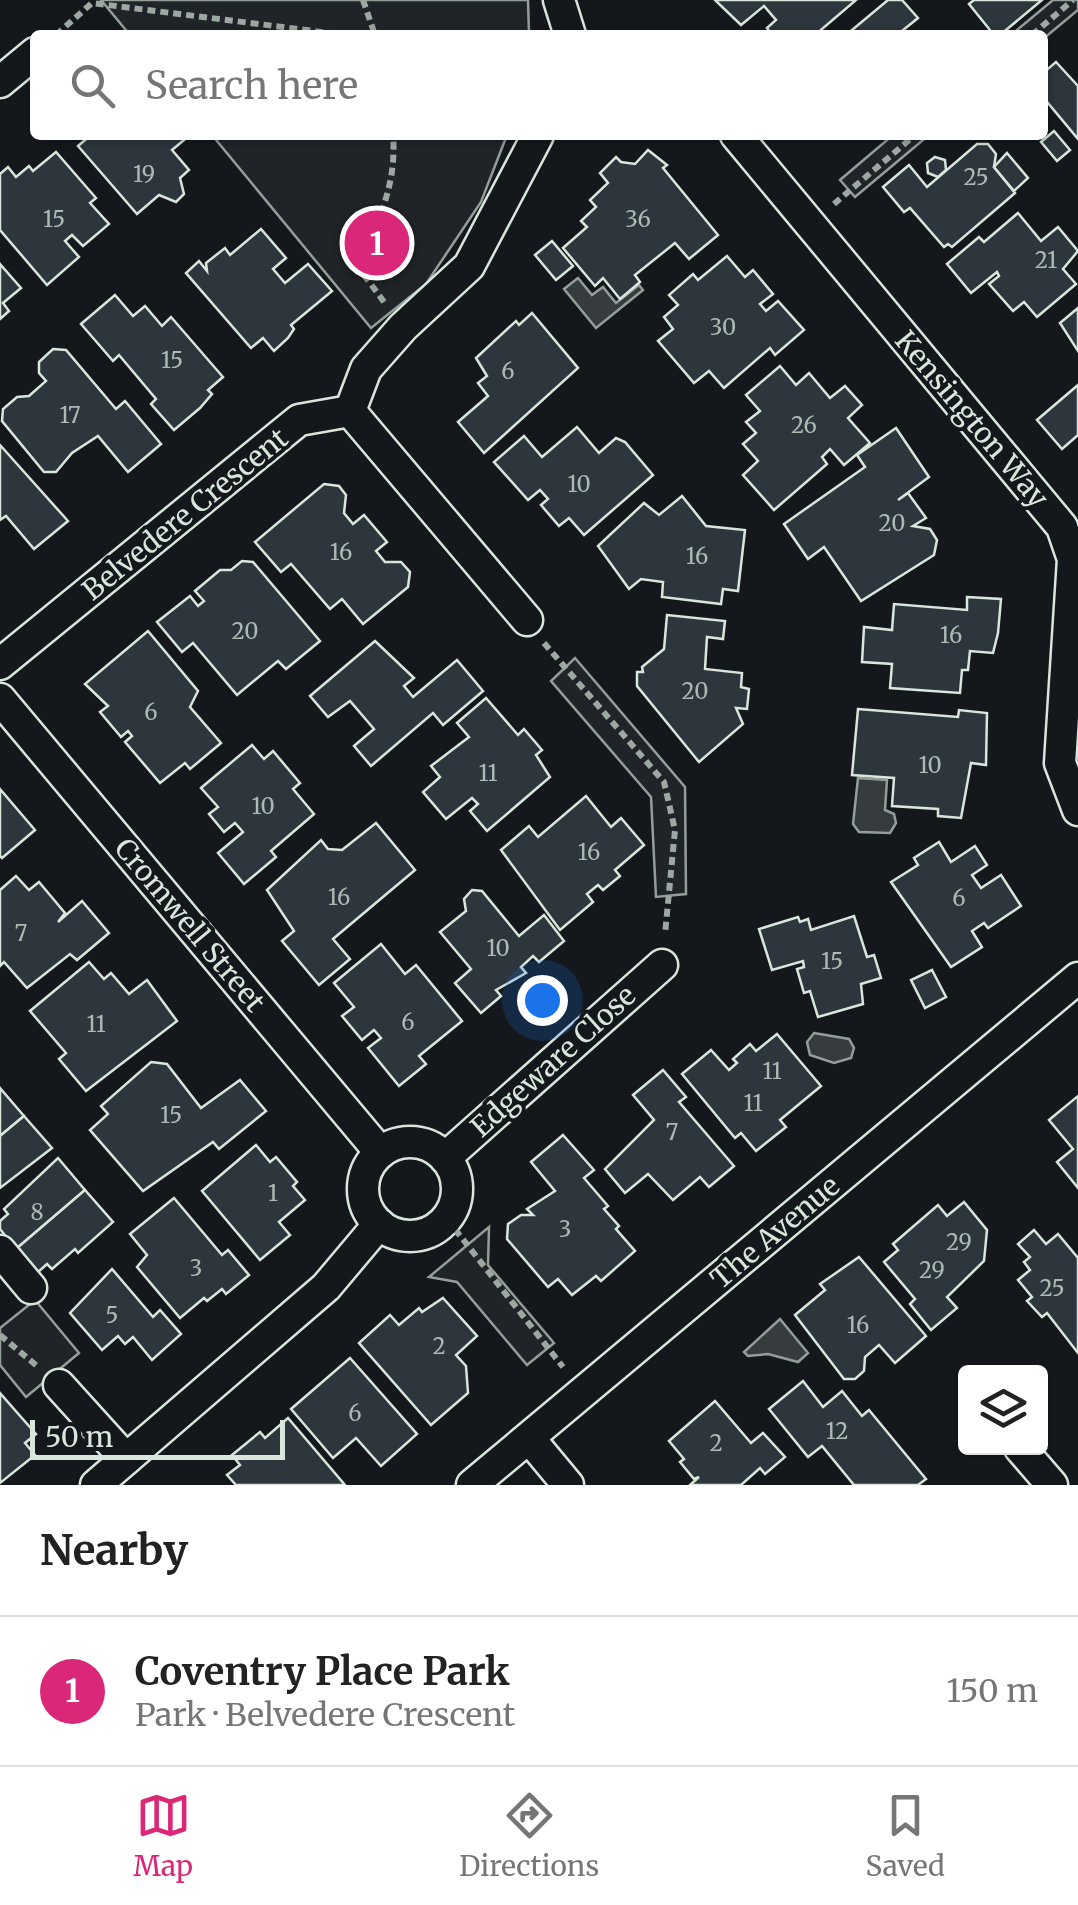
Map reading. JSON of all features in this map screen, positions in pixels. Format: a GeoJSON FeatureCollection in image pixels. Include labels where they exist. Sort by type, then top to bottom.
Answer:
{"type":"FeatureCollection","features":[{"type":"Feature","properties":{"kind":"street"},"geometry":{"type":"LineString","coordinates":[[560,0],[569,30]]}},
{"type":"Feature","properties":{"kind":"street"},"geometry":{"type":"LineString","coordinates":[[0,82],[30,56]]}},
{"type":"Feature","properties":{"kind":"street"},"geometry":{"type":"LineString","coordinates":[[527,620],[350,410],[366,369],[402,327],[469,266],[535,140]]}},
{"type":"Feature","properties":{"kind":"street","name":"Kensington Way"},"geometry":{"type":"LineString","coordinates":[[740,140],[1062,527],[1073,559],[1060,762],[1078,810]]}},
{"type":"Feature","properties":{"kind":"street","name":"Belvedere Crescent"},"geometry":{"type":"LineString","coordinates":[[0,664],[300,420],[350,410]]}},
{"type":"Feature","properties":{"kind":"street","name":"Cromwell Street"},"geometry":{"type":"LineString","coordinates":[[0,699],[380,1152]]}},
{"type":"Feature","properties":{"kind":"street","name":"Edgeware Close"},"geometry":{"type":"LineString","coordinates":[[445,1158],[662,966]]}},
{"type":"Feature","properties":{"kind":"street","name":"The Avenue"},"geometry":{"type":"LineString","coordinates":[[472,1485],[1078,978]]}},
{"type":"Feature","properties":{"kind":"street"},"geometry":{"type":"LineString","coordinates":[[406,1142],[421,1143],[445,1158],[457,1181],[457,1195],[446,1219],[436,1229],[406,1236],[379,1224],[364,1201],[363,1188],[365,1174],[380,1152],[406,1142]]}},
{"type":"Feature","properties":{"kind":"street"},"geometry":{"type":"LineString","coordinates":[[96,1485],[326,1288],[379,1224]]}},
{"type":"Feature","properties":{"kind":"street"},"geometry":{"type":"LineString","coordinates":[[0,1251],[31,1288]]}},
{"type":"Feature","properties":{"kind":"street"},"geometry":{"type":"LineString","coordinates":[[60,1385],[126,1460]]}},
{"type":"Feature","properties":{"kind":"street"},"geometry":{"type":"LineString","coordinates":[[528,1438],[568,1485]]}},
{"type":"Feature","properties":{"kind":"street"},"geometry":{"type":"LineString","coordinates":[[1026,1455],[1052,1485]]}},
{"type":"Feature","properties":{"kind":"path"},"geometry":{"type":"LineString","coordinates":[[363,0],[373,30]]}},
{"type":"Feature","properties":{"kind":"path"},"geometry":{"type":"LineString","coordinates":[[1038,30],[1073,0]]}},
{"type":"Feature","properties":{"kind":"path"},"geometry":{"type":"LineString","coordinates":[[62,30],[94,1],[309,30]]}},
{"type":"Feature","properties":{"kind":"path"},"geometry":{"type":"LineString","coordinates":[[393,140],[395,159],[380,222],[356,264],[402,327]]}},
{"type":"Feature","properties":{"kind":"path"},"geometry":{"type":"LineString","coordinates":[[810,224],[908,140]]}},
{"type":"Feature","properties":{"kind":"path"},"geometry":{"type":"LineString","coordinates":[[527,620],[664,782],[675,830],[662,966]]}},
{"type":"Feature","properties":{"kind":"path"},"geometry":{"type":"LineString","coordinates":[[446,1219],[583,1392]]}},
{"type":"Feature","properties":{"kind":"path"},"geometry":{"type":"LineString","coordinates":[[0,1335],[60,1385]]}},
{"type":"Feature","properties":{"kind":"shaded area"},"geometry":{"type":"Polygon","coordinates":[[[101,0],[528,0],[529,30],[126,30],[101,0]]]}},
{"type":"Feature","properties":{"kind":"shaded area"},"geometry":{"type":"Polygon","coordinates":[[[1053,0],[1078,0],[1078,10],[1048,35],[1048,30],[1017,30],[1053,0]]]}},
{"type":"Feature","properties":{"kind":"shaded area"},"geometry":{"type":"Polygon","coordinates":[[[216,140],[505,140],[481,202],[426,284],[371,328],[216,140]]]}},
{"type":"Feature","properties":{"kind":"shaded area"},"geometry":{"type":"Polygon","coordinates":[[[887,140],[923,140],[855,197],[840,180],[887,140]]]}},
{"type":"Feature","properties":{"kind":"shaded area"},"geometry":{"type":"Polygon","coordinates":[[[578,278],[592,295],[603,287],[616,303],[639,285],[643,290],[596,328],[564,289],[578,278]]]}},
{"type":"Feature","properties":{"kind":"shaded area"},"geometry":{"type":"Polygon","coordinates":[[[575,658],[685,787],[686,894],[656,897],[651,797],[551,681],[575,658]]]}},
{"type":"Feature","properties":{"kind":"shaded area"},"geometry":{"type":"Polygon","coordinates":[[[858,778],[887,780],[885,810],[894,814],[896,823],[890,833],[859,832],[853,824],[858,778]]]}},
{"type":"Feature","properties":{"kind":"shaded area"},"geometry":{"type":"Polygon","coordinates":[[[814,1033],[849,1039],[854,1048],[851,1058],[834,1063],[810,1055],[807,1042],[814,1033]]]}},
{"type":"Feature","properties":{"kind":"shaded area"},"geometry":{"type":"Polygon","coordinates":[[[489,1227],[488,1265],[554,1343],[527,1365],[457,1282],[429,1277],[489,1227]]]}},
{"type":"Feature","properties":{"kind":"shaded area"},"geometry":{"type":"Polygon","coordinates":[[[35,1300],[79,1353],[26,1397],[0,1365],[0,1328],[35,1300]]]}},
{"type":"Feature","properties":{"kind":"shaded area"},"geometry":{"type":"Polygon","coordinates":[[[780,1319],[808,1353],[798,1362],[768,1354],[748,1356],[744,1352],[780,1319]]]}},
{"type":"Feature","properties":{"kind":"building"},"geometry":{"type":"Polygon","coordinates":[[[715,0],[856,0],[821,30],[768,30],[776,20],[764,6],[741,25],[715,0]]]}},
{"type":"Feature","properties":{"kind":"building"},"geometry":{"type":"Polygon","coordinates":[[[888,0],[902,0],[918,18],[903,30],[852,30],[888,0]]]}},
{"type":"Feature","properties":{"kind":"building"},"geometry":{"type":"Polygon","coordinates":[[[974,0],[1042,0],[1006,30],[990,30],[969,4],[974,0]]]}},
{"type":"Feature","properties":{"kind":"building"},"geometry":{"type":"Polygon","coordinates":[[[1056,62],[1078,86],[1078,139],[1048,103],[1048,69],[1056,62]]]}},
{"type":"Feature","properties":{"kind":"building"},"geometry":{"type":"Polygon","coordinates":[[[1054,131],[1070,150],[1057,161],[1041,142],[1054,131]]]}},
{"type":"Feature","properties":{"kind":"building"},"geometry":{"type":"Polygon","coordinates":[[[85,140],[184,140],[172,150],[189,170],[180,178],[184,194],[176,202],[159,195],[137,214],[78,146],[85,140]]]}},
{"type":"Feature","properties":{"kind":"building"},"geometry":{"type":"Polygon","coordinates":[[[977,144],[988,144],[996,154],[994,167],[1015,193],[952,247],[944,247],[910,208],[904,212],[883,187],[909,165],[927,187],[977,144]]]}},
{"type":"Feature","properties":{"kind":"building"},"geometry":{"type":"Polygon","coordinates":[[[648,150],[667,165],[663,168],[718,235],[689,259],[675,243],[635,275],[640,282],[620,299],[603,278],[595,286],[563,248],[587,227],[581,221],[596,207],[590,200],[608,183],[600,173],[616,157],[635,164],[648,150]]]}},
{"type":"Feature","properties":{"kind":"building"},"geometry":{"type":"Polygon","coordinates":[[[56,152],[96,198],[90,203],[109,224],[83,246],[72,235],[65,241],[79,257],[47,285],[0,230],[0,174],[8,167],[16,177],[29,166],[33,171],[56,152]]]}},
{"type":"Feature","properties":{"kind":"building"},"geometry":{"type":"Polygon","coordinates":[[[1007,153],[1028,178],[1014,191],[994,167],[1007,153]]]}},
{"type":"Feature","properties":{"kind":"building"},"geometry":{"type":"Polygon","coordinates":[[[935,157],[945,160],[946,170],[938,177],[928,173],[927,163],[935,157]]]}},
{"type":"Feature","properties":{"kind":"building"},"geometry":{"type":"Polygon","coordinates":[[[1018,213],[1041,241],[1058,227],[1078,251],[1063,269],[1076,284],[1037,317],[1024,302],[1013,311],[989,284],[999,276],[997,272],[971,293],[947,264],[979,237],[984,242],[1018,213]]]}},
{"type":"Feature","properties":{"kind":"building"},"geometry":{"type":"Polygon","coordinates":[[[261,229],[286,258],[273,269],[285,283],[308,264],[332,291],[291,325],[294,329],[274,351],[263,338],[251,348],[186,273],[199,261],[207,271],[206,263],[225,248],[230,255],[261,229]]]}},
{"type":"Feature","properties":{"kind":"building"},"geometry":{"type":"Polygon","coordinates":[[[552,241],[573,266],[556,280],[535,255],[552,241]]]}},
{"type":"Feature","properties":{"kind":"building"},"geometry":{"type":"Polygon","coordinates":[[[727,256],[745,277],[753,270],[773,294],[760,304],[766,311],[778,301],[804,330],[775,355],[770,348],[724,388],[709,371],[694,383],[658,341],[673,329],[664,317],[678,305],[669,295],[693,274],[698,280],[727,256]]]}},
{"type":"Feature","properties":{"kind":"building"},"geometry":{"type":"Polygon","coordinates":[[[0,264],[21,288],[3,303],[9,311],[0,319],[0,264]]]}},
{"type":"Feature","properties":{"kind":"building"},"geometry":{"type":"Polygon","coordinates":[[[115,295],[133,316],[145,306],[162,326],[171,317],[223,377],[208,390],[212,394],[200,408],[174,430],[151,404],[156,399],[119,355],[113,361],[81,324],[115,295]]]}},
{"type":"Feature","properties":{"kind":"building"},"geometry":{"type":"Polygon","coordinates":[[[1078,308],[1078,351],[1060,323],[1078,308]]]}},
{"type":"Feature","properties":{"kind":"building"},"geometry":{"type":"Polygon","coordinates":[[[532,313],[578,368],[484,453],[458,422],[488,396],[478,383],[487,376],[476,358],[516,321],[519,325],[532,313]]]}},
{"type":"Feature","properties":{"kind":"building"},"geometry":{"type":"Polygon","coordinates":[[[53,349],[66,350],[116,409],[125,401],[161,444],[128,472],[98,436],[72,453],[56,472],[44,472],[2,421],[3,409],[17,397],[29,396],[46,381],[39,373],[39,362],[53,349]]]}},
{"type":"Feature","properties":{"kind":"building"},"geometry":{"type":"Polygon","coordinates":[[[780,366],[796,385],[809,373],[830,398],[845,386],[862,405],[848,418],[870,443],[844,465],[830,449],[822,457],[827,464],[774,510],[743,475],[758,461],[743,444],[756,433],[746,422],[760,411],[746,395],[780,366]]]}},
{"type":"Feature","properties":{"kind":"building"},"geometry":{"type":"Polygon","coordinates":[[[1078,385],[1078,435],[1062,449],[1037,420],[1078,385]]]}},
{"type":"Feature","properties":{"kind":"building"},"geometry":{"type":"Polygon","coordinates":[[[577,427],[599,453],[616,438],[625,442],[653,475],[584,535],[569,518],[559,526],[541,505],[548,499],[540,490],[528,500],[494,462],[524,436],[542,457],[577,427]]]}},
{"type":"Feature","properties":{"kind":"building"},"geometry":{"type":"Polygon","coordinates":[[[896,428],[929,477],[898,500],[908,493],[926,518],[913,526],[930,529],[937,540],[934,555],[861,601],[824,547],[808,559],[784,524],[865,467],[857,455],[896,428]]]}},
{"type":"Feature","properties":{"kind":"building"},"geometry":{"type":"Polygon","coordinates":[[[0,445],[68,521],[34,549],[6,516],[0,520],[0,445]]]}},
{"type":"Feature","properties":{"kind":"building"},"geometry":{"type":"Polygon","coordinates":[[[324,484],[339,486],[346,495],[344,513],[353,524],[364,515],[387,542],[376,551],[385,562],[401,562],[410,572],[408,587],[363,624],[342,599],[330,609],[291,564],[281,572],[255,542],[324,484]]]}},
{"type":"Feature","properties":{"kind":"building"},"geometry":{"type":"Polygon","coordinates":[[[682,496],[706,526],[745,530],[738,591],[723,589],[721,604],[662,597],[663,582],[641,579],[629,589],[598,546],[644,503],[659,515],[682,496]]]}},
{"type":"Feature","properties":{"kind":"building"},"geometry":{"type":"Polygon","coordinates":[[[242,561],[253,562],[320,641],[286,669],[278,661],[237,695],[193,643],[182,652],[157,622],[190,596],[198,606],[204,601],[195,591],[220,570],[231,570],[242,561]]]}},
{"type":"Feature","properties":{"kind":"building"},"geometry":{"type":"Polygon","coordinates":[[[967,597],[1001,599],[993,653],[970,651],[968,670],[962,670],[960,693],[890,688],[892,664],[862,662],[864,627],[892,630],[894,604],[967,610],[967,597]]]}},
{"type":"Feature","properties":{"kind":"building"},"geometry":{"type":"Polygon","coordinates":[[[667,615],[725,621],[723,639],[707,637],[705,669],[742,673],[741,687],[749,689],[747,709],[736,708],[743,724],[699,762],[637,686],[637,672],[643,672],[642,667],[664,649],[667,615]]]}},
{"type":"Feature","properties":{"kind":"building"},"geometry":{"type":"Polygon","coordinates":[[[148,631],[198,691],[190,707],[221,743],[190,769],[185,763],[160,783],[125,742],[132,736],[128,731],[121,737],[100,712],[108,706],[85,684],[148,631]]]}},
{"type":"Feature","properties":{"kind":"building"},"geometry":{"type":"Polygon","coordinates":[[[375,641],[414,678],[404,686],[413,697],[457,660],[483,691],[443,725],[433,713],[371,766],[354,746],[374,729],[350,701],[328,717],[310,696],[375,641]]]}},
{"type":"Feature","properties":{"kind":"building"},"geometry":{"type":"Polygon","coordinates":[[[486,698],[518,735],[524,729],[542,750],[536,755],[550,777],[487,831],[470,811],[478,804],[472,798],[446,819],[423,792],[440,777],[431,766],[469,737],[457,723],[486,698]]]}},
{"type":"Feature","properties":{"kind":"building"},"geometry":{"type":"Polygon","coordinates":[[[858,709],[958,717],[959,710],[987,713],[986,765],[971,763],[961,818],[938,816],[938,809],[892,806],[894,778],[852,775],[858,709]]]}},
{"type":"Feature","properties":{"kind":"building"},"geometry":{"type":"Polygon","coordinates":[[[252,745],[264,759],[273,751],[300,783],[293,789],[314,814],[271,851],[276,857],[244,884],[218,853],[243,832],[235,823],[224,832],[209,814],[218,807],[201,788],[252,745]]]}},
{"type":"Feature","properties":{"kind":"building"},"geometry":{"type":"Polygon","coordinates":[[[0,789],[35,830],[2,858],[0,856],[0,789]]]}},
{"type":"Feature","properties":{"kind":"building"},"geometry":{"type":"Polygon","coordinates":[[[586,796],[611,827],[621,818],[644,845],[615,870],[620,876],[603,890],[598,885],[587,894],[593,902],[560,930],[501,850],[529,826],[538,837],[586,796]]]}},
{"type":"Feature","properties":{"kind":"building"},"geometry":{"type":"Polygon","coordinates":[[[376,823],[415,870],[333,939],[350,959],[319,985],[282,941],[294,931],[267,890],[321,840],[328,849],[342,850],[376,823]]]}},
{"type":"Feature","properties":{"kind":"building"},"geometry":{"type":"Polygon","coordinates":[[[939,842],[951,862],[975,846],[987,865],[972,875],[981,888],[1001,875],[1021,906],[988,928],[984,923],[972,931],[982,947],[951,967],[891,882],[918,865],[914,858],[939,842]]]}},
{"type":"Feature","properties":{"kind":"building"},"geometry":{"type":"Polygon","coordinates":[[[16,876],[29,890],[39,882],[65,913],[58,922],[82,901],[109,933],[77,960],[70,954],[27,988],[4,962],[0,966],[0,890],[16,876]]]}},
{"type":"Feature","properties":{"kind":"building"},"geometry":{"type":"Polygon","coordinates":[[[472,890],[482,891],[519,936],[544,915],[564,941],[539,962],[533,956],[521,967],[526,973],[496,990],[501,996],[481,1013],[455,983],[471,969],[440,932],[466,911],[464,899],[472,890]]]}},
{"type":"Feature","properties":{"kind":"building"},"geometry":{"type":"Polygon","coordinates":[[[854,916],[867,957],[874,955],[881,978],[861,984],[863,1004],[818,1017],[810,991],[804,993],[797,969],[804,967],[803,961],[772,970],[759,929],[798,917],[800,922],[808,919],[811,930],[854,916]]]}},
{"type":"Feature","properties":{"kind":"building"},"geometry":{"type":"Polygon","coordinates":[[[381,944],[405,974],[416,965],[462,1021],[419,1056],[426,1064],[399,1086],[368,1048],[381,1038],[374,1030],[362,1040],[342,1016],[354,1007],[334,983],[381,944]]]}},
{"type":"Feature","properties":{"kind":"building"},"geometry":{"type":"Polygon","coordinates":[[[89,962],[104,979],[111,973],[129,994],[147,980],[177,1021],[86,1091],[59,1059],[66,1053],[30,1011],[89,962]]]}},
{"type":"Feature","properties":{"kind":"building"},"geometry":{"type":"Polygon","coordinates":[[[932,970],[946,997],[925,1008],[911,980],[932,970]]]}},
{"type":"Feature","properties":{"kind":"building"},"geometry":{"type":"Polygon","coordinates":[[[777,1034],[821,1086],[780,1120],[786,1127],[756,1151],[741,1133],[735,1138],[682,1074],[711,1050],[729,1070],[737,1063],[733,1059],[750,1044],[756,1051],[777,1034]]]}},
{"type":"Feature","properties":{"kind":"building"},"geometry":{"type":"Polygon","coordinates":[[[151,1062],[167,1064],[201,1108],[240,1080],[266,1111],[219,1149],[213,1142],[143,1191],[90,1130],[108,1114],[101,1106],[151,1062]]]}},
{"type":"Feature","properties":{"kind":"building"},"geometry":{"type":"Polygon","coordinates":[[[663,1070],[686,1097],[679,1102],[734,1166],[709,1187],[700,1177],[673,1200],[648,1174],[625,1193],[605,1169],[654,1120],[633,1095],[663,1070]]]}},
{"type":"Feature","properties":{"kind":"building"},"geometry":{"type":"Polygon","coordinates":[[[0,1088],[24,1116],[0,1136],[0,1088]]]}},
{"type":"Feature","properties":{"kind":"building"},"geometry":{"type":"Polygon","coordinates":[[[1078,1096],[1078,1188],[1057,1162],[1073,1149],[1049,1120],[1078,1096]]]}},
{"type":"Feature","properties":{"kind":"building"},"geometry":{"type":"Polygon","coordinates":[[[24,1116],[52,1148],[0,1188],[0,1136],[24,1116]]]}},
{"type":"Feature","properties":{"kind":"building"},"geometry":{"type":"Polygon","coordinates":[[[563,1135],[594,1170],[584,1178],[608,1206],[604,1209],[619,1226],[616,1229],[635,1251],[601,1281],[596,1276],[572,1295],[558,1279],[548,1287],[507,1239],[508,1224],[521,1215],[533,1215],[527,1209],[555,1191],[531,1162],[563,1135]]]}},
{"type":"Feature","properties":{"kind":"building"},"geometry":{"type":"Polygon","coordinates":[[[256,1145],[270,1162],[276,1157],[297,1182],[293,1186],[305,1200],[279,1222],[290,1235],[260,1260],[202,1191],[256,1145]]]}},
{"type":"Feature","properties":{"kind":"building"},"geometry":{"type":"Polygon","coordinates":[[[58,1158],[85,1190],[16,1249],[0,1229],[0,1221],[8,1214],[4,1209],[58,1158]]]}},
{"type":"Feature","properties":{"kind":"building"},"geometry":{"type":"Polygon","coordinates":[[[85,1190],[113,1222],[78,1253],[75,1249],[52,1269],[47,1264],[37,1273],[16,1249],[85,1190]]]}},
{"type":"Feature","properties":{"kind":"building"},"geometry":{"type":"Polygon","coordinates":[[[174,1198],[222,1255],[228,1250],[249,1275],[226,1294],[222,1289],[207,1301],[204,1298],[180,1318],[137,1267],[147,1255],[130,1234],[174,1198]]]}},
{"type":"Feature","properties":{"kind":"building"},"geometry":{"type":"Polygon","coordinates":[[[964,1202],[987,1230],[984,1261],[947,1297],[957,1308],[931,1330],[910,1304],[915,1299],[884,1262],[898,1250],[893,1244],[938,1205],[947,1216],[964,1202]]]}},
{"type":"Feature","properties":{"kind":"building"},"geometry":{"type":"Polygon","coordinates":[[[1034,1230],[1046,1244],[1058,1234],[1078,1258],[1078,1353],[1047,1313],[1042,1317],[1027,1301],[1032,1297],[1018,1280],[1030,1270],[1024,1262],[1030,1257],[1018,1244],[1034,1230]]]}},
{"type":"Feature","properties":{"kind":"building"},"geometry":{"type":"Polygon","coordinates":[[[859,1257],[926,1336],[895,1363],[879,1345],[865,1357],[864,1371],[855,1379],[844,1379],[795,1315],[825,1290],[820,1284],[859,1257]]]}},
{"type":"Feature","properties":{"kind":"building"},"geometry":{"type":"Polygon","coordinates":[[[112,1269],[153,1317],[160,1310],[181,1334],[152,1360],[133,1337],[125,1344],[118,1336],[102,1350],[70,1313],[112,1269]]]}},
{"type":"Feature","properties":{"kind":"building"},"geometry":{"type":"Polygon","coordinates":[[[443,1298],[477,1336],[456,1355],[466,1366],[468,1393],[431,1425],[359,1343],[390,1315],[399,1325],[419,1308],[422,1312],[443,1298]]]}},
{"type":"Feature","properties":{"kind":"building"},"geometry":{"type":"Polygon","coordinates":[[[350,1358],[417,1434],[381,1466],[356,1438],[333,1458],[291,1409],[350,1358]]]}},
{"type":"Feature","properties":{"kind":"building"},"geometry":{"type":"Polygon","coordinates":[[[803,1381],[823,1407],[842,1391],[862,1416],[869,1410],[926,1479],[918,1485],[854,1485],[822,1446],[808,1457],[769,1409],[803,1381]]]}},
{"type":"Feature","properties":{"kind":"building"},"geometry":{"type":"Polygon","coordinates":[[[0,1393],[36,1434],[25,1443],[35,1455],[0,1483],[0,1393]]]}},
{"type":"Feature","properties":{"kind":"building"},"geometry":{"type":"Polygon","coordinates":[[[715,1401],[751,1443],[763,1433],[785,1457],[765,1474],[760,1468],[741,1485],[690,1485],[699,1477],[694,1479],[669,1441],[715,1401]]]}},
{"type":"Feature","properties":{"kind":"building"},"geometry":{"type":"Polygon","coordinates":[[[288,1418],[345,1485],[236,1485],[227,1475],[240,1465],[232,1455],[260,1432],[265,1438],[288,1418]]]}},
{"type":"Feature","properties":{"kind":"place","name":"Coventry Place Park"},"geometry":{"type":"Point","coordinates":[377,243]}}]}
